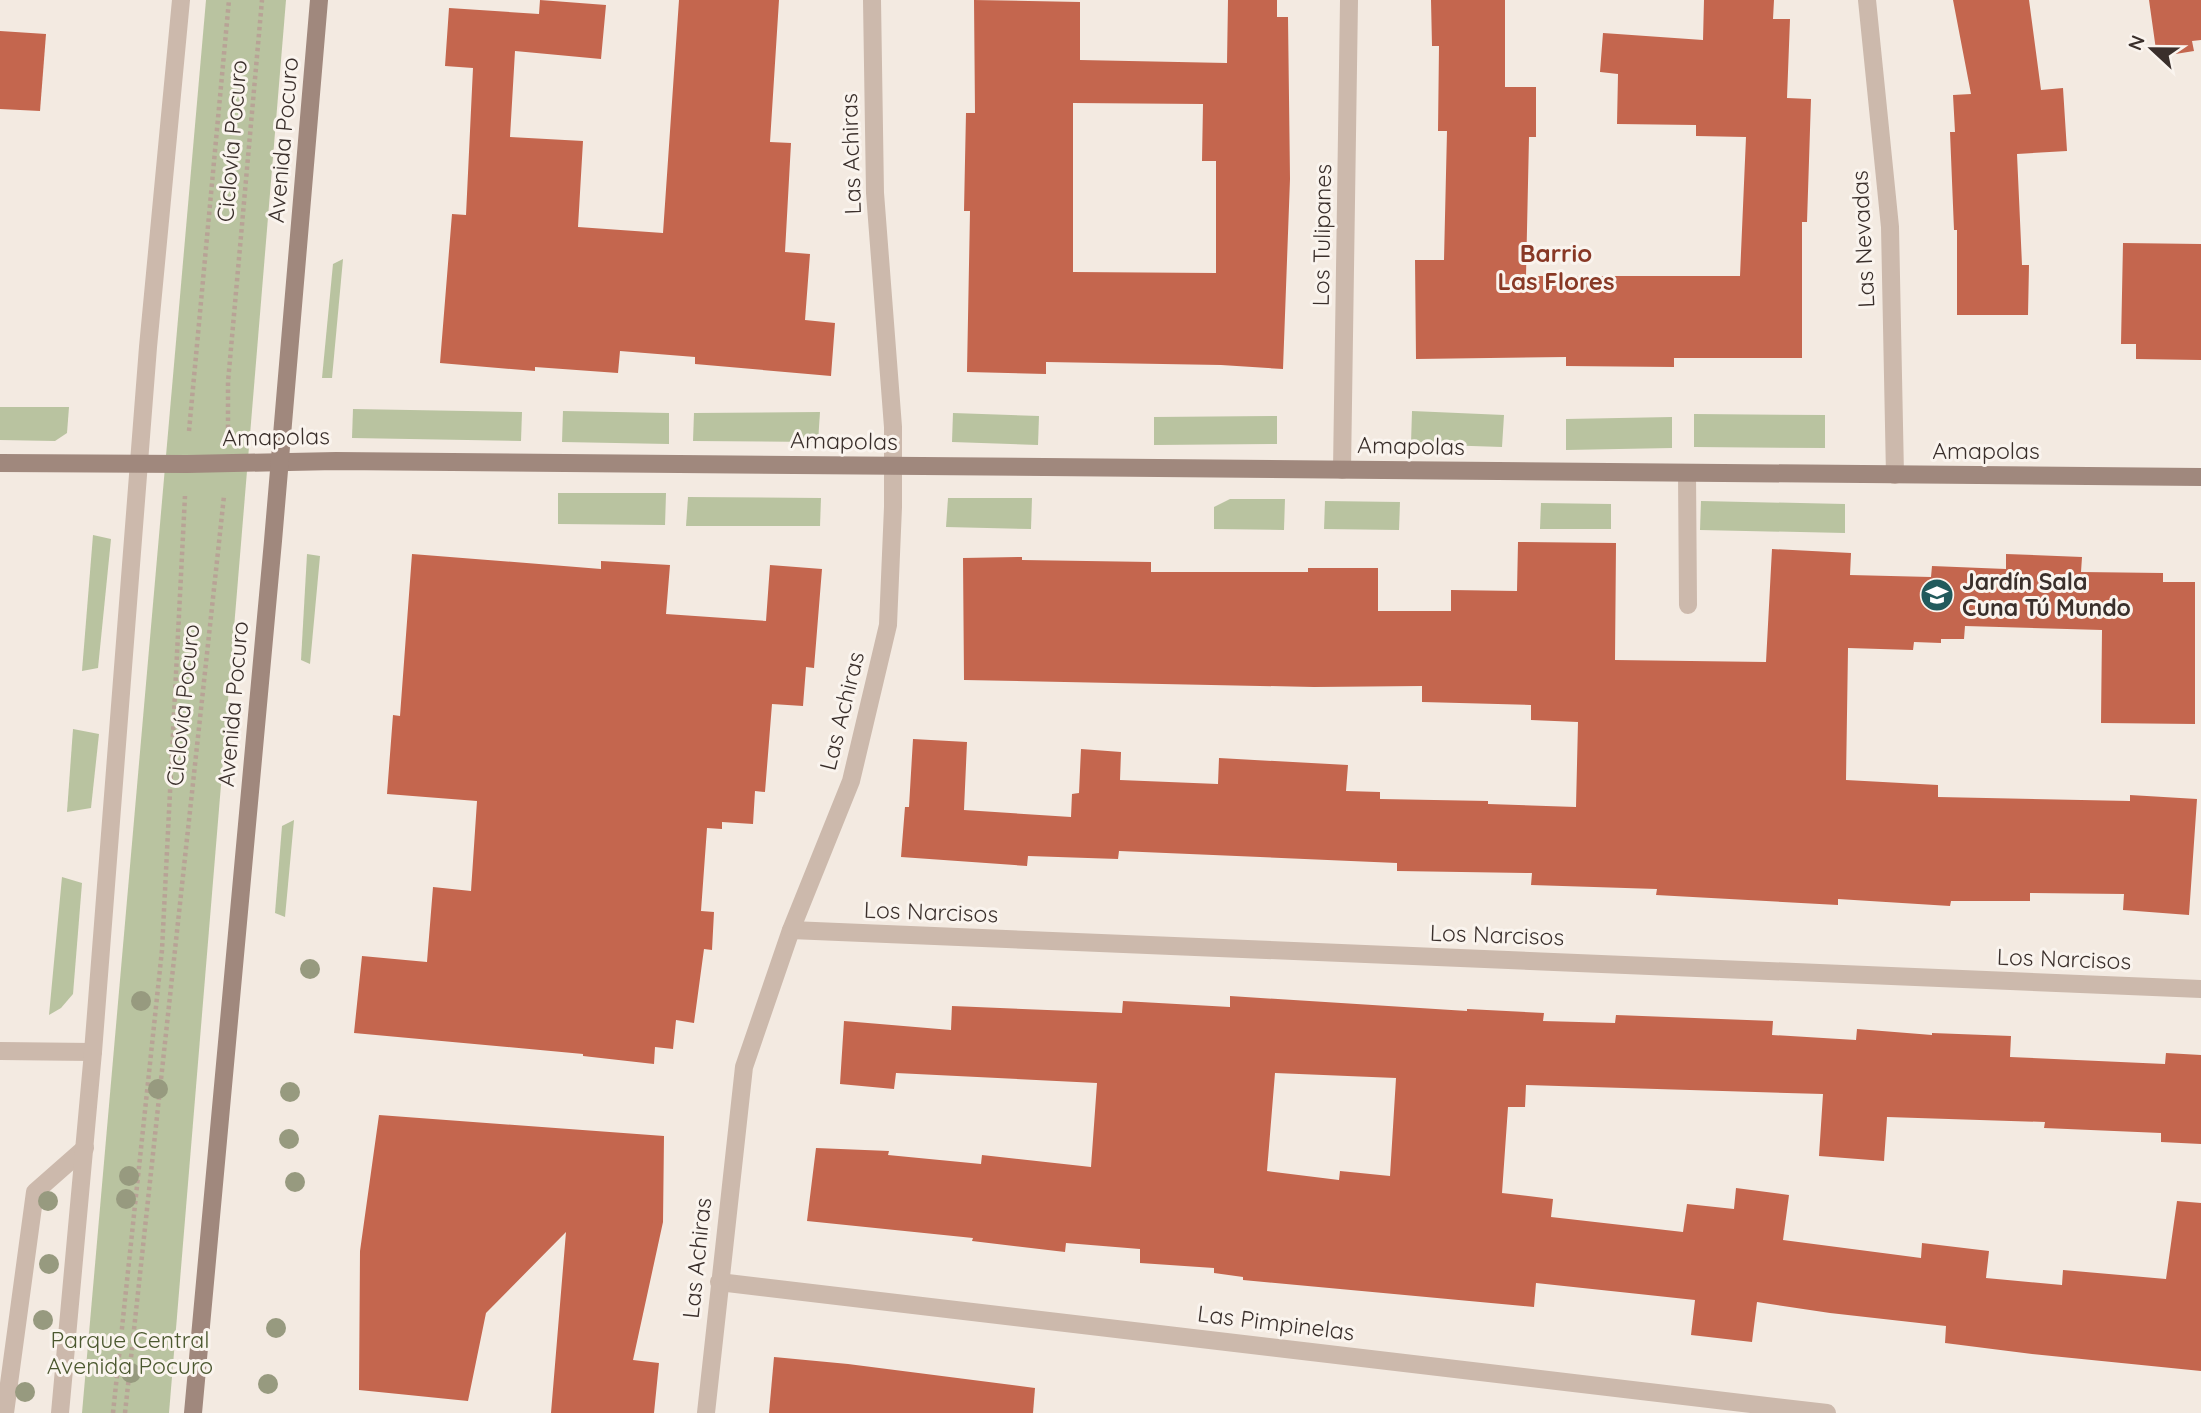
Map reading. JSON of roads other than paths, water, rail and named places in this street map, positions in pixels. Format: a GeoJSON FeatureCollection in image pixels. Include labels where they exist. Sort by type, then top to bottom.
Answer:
{"type":"FeatureCollection","features":[{"type":"Feature","properties":{"kind":"street"},"geometry":{"type":"LineString","coordinates":[[61,1413],[93,1052],[149,333],[181,0]]}},
{"type":"Feature","properties":{"kind":"street","name":"Avenida Pocuro"},"geometry":{"type":"LineString","coordinates":[[193,1413],[319,0]]}},
{"type":"Feature","properties":{"kind":"street","name":"Las Achiras"},"geometry":{"type":"LineString","coordinates":[[706,1413],[744,1067],[791,930],[851,780],[888,625],[894,466],[875,192],[872,0]]}},
{"type":"Feature","properties":{"kind":"street","name":"Los Tulipanes"},"geometry":{"type":"LineString","coordinates":[[1342,470],[1349,0]]}},
{"type":"Feature","properties":{"kind":"street","name":"Las Nevadas"},"geometry":{"type":"LineString","coordinates":[[1867,0],[1889,227],[1895,475]]}},
{"type":"Feature","properties":{"kind":"street","name":"Amapolas"},"geometry":{"type":"LineString","coordinates":[[0,463],[187,464],[336,461],[2201,477]]}},
{"type":"Feature","properties":{"kind":"street"},"geometry":{"type":"LineString","coordinates":[[1687,473],[1688,606]]}},
{"type":"Feature","properties":{"kind":"street","name":"Los Narcisos"},"geometry":{"type":"LineString","coordinates":[[791,930],[2201,989]]}},
{"type":"Feature","properties":{"kind":"street"},"geometry":{"type":"LineString","coordinates":[[0,1051],[93,1052]]}},
{"type":"Feature","properties":{"kind":"street"},"geometry":{"type":"LineString","coordinates":[[5,1413],[35,1192],[85,1148]]}},
{"type":"Feature","properties":{"kind":"street","name":"Las Pimpinelas"},"geometry":{"type":"LineString","coordinates":[[719,1282],[1827,1413]]}},
{"type":"Feature","properties":{"kind":"place","name":"Jardín Sala Cuna Tú Mundo"},"geometry":{"type":"Point","coordinates":[1937,595]}},
{"type":"Feature","properties":{"kind":"district","name":"Barrio Las Flores"},"geometry":{"type":"Point","coordinates":[1556,268]}},
{"type":"Feature","properties":{"kind":"park label","name":"Parque Central Avenida Pocuro"},"geometry":{"type":"Point","coordinates":[130,1353]}}]}
